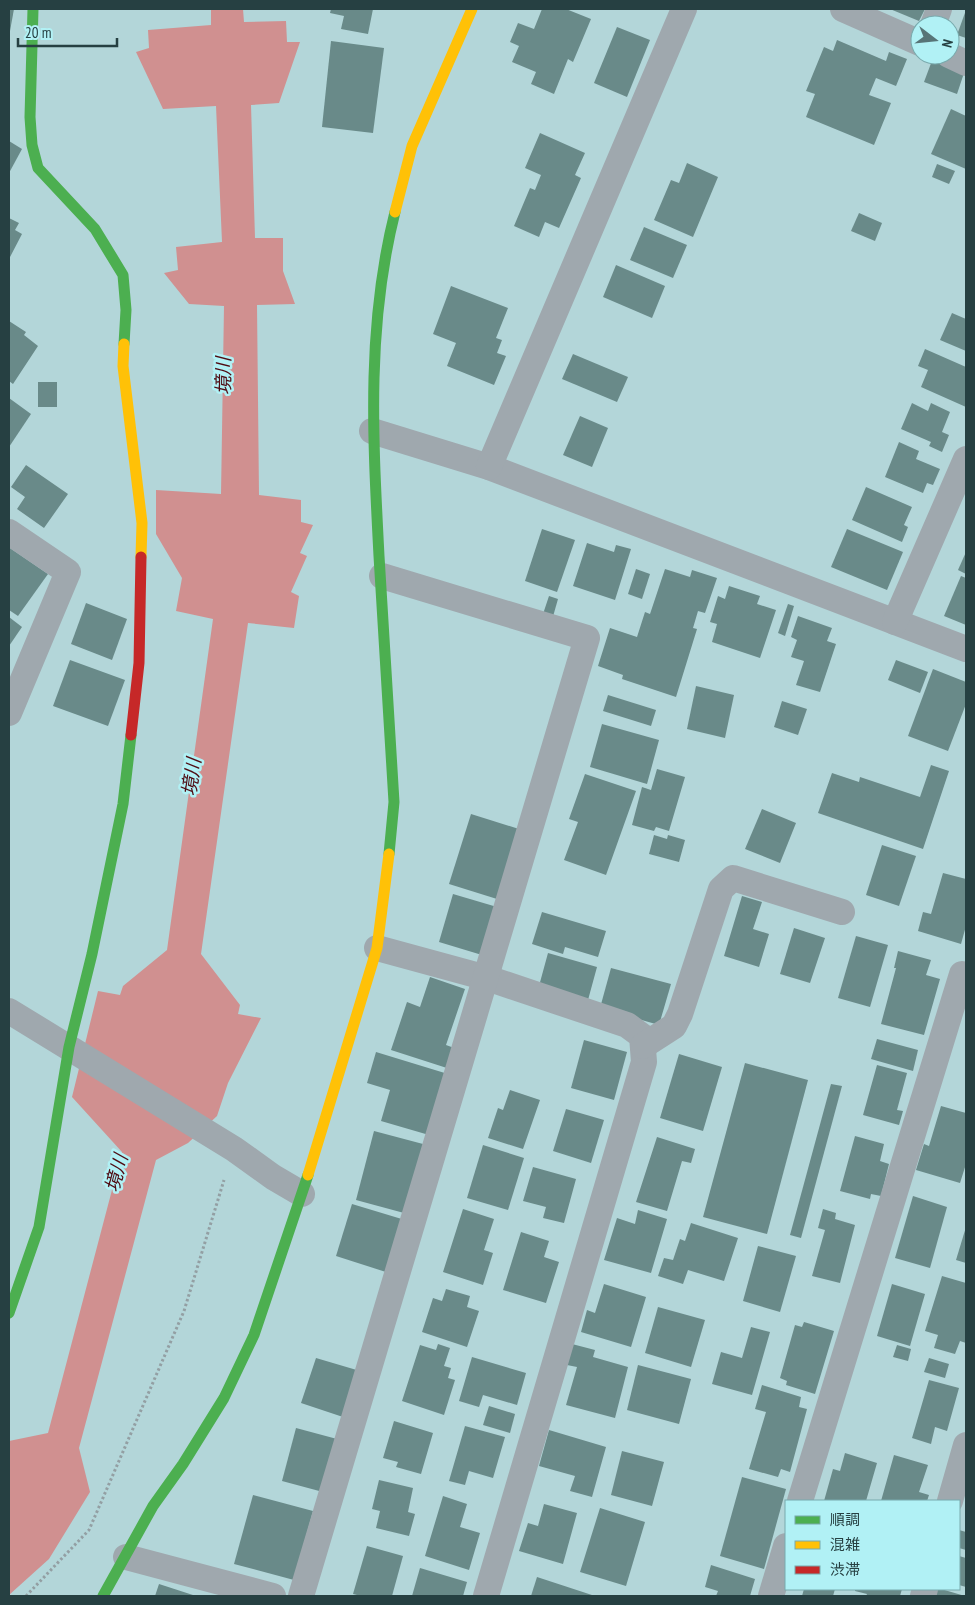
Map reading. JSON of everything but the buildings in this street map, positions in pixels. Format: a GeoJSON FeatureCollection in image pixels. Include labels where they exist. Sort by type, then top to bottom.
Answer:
{"type":"FeatureCollection","features":[{"type":"Feature","properties":{"kind":"street"},"geometry":{"type":"LineString","coordinates":[[9,1313],[39,1227],[76,1053],[92,954],[123,804],[139,663],[142,523],[123,366],[126,310],[123,275],[95,229],[38,168],[32,145],[30,118],[33,9]]}},
{"type":"Feature","properties":{"kind":"street"},"geometry":{"type":"LineString","coordinates":[[103,1596],[154,1506],[224,1398],[254,1335],[302,1194],[378,948],[386,891],[394,802],[372,430],[375,343],[384,252],[412,146],[472,9]]}},
{"type":"Feature","properties":{"kind":"street"},"geometry":{"type":"LineString","coordinates":[[489,467],[684,9]]}},
{"type":"Feature","properties":{"kind":"street"},"geometry":{"type":"LineString","coordinates":[[843,9],[910,38]]}},
{"type":"Feature","properties":{"kind":"street"},"geometry":{"type":"LineString","coordinates":[[372,430],[489,467],[966,649]]}},
{"type":"Feature","properties":{"kind":"street"},"geometry":{"type":"LineString","coordinates":[[895,622],[966,460]]}},
{"type":"Feature","properties":{"kind":"street"},"geometry":{"type":"LineString","coordinates":[[9,532],[68,572],[9,713]]}},
{"type":"Feature","properties":{"kind":"street"},"geometry":{"type":"LineString","coordinates":[[302,1596],[587,638],[382,576]]}},
{"type":"Feature","properties":{"kind":"street"},"geometry":{"type":"LineString","coordinates":[[643,1046],[674,1026],[680,1014],[721,889],[733,878],[842,912]]}},
{"type":"Feature","properties":{"kind":"street"},"geometry":{"type":"LineString","coordinates":[[378,948],[487,978],[627,1025],[642,1036],[644,1062],[486,1596]]}},
{"type":"Feature","properties":{"kind":"street"},"geometry":{"type":"LineString","coordinates":[[800,1500],[962,974],[966,976]]}},
{"type":"Feature","properties":{"kind":"street"},"geometry":{"type":"LineString","coordinates":[[9,1011],[234,1149],[273,1177],[302,1194]]}},
{"type":"Feature","properties":{"kind":"street"},"geometry":{"type":"LineString","coordinates":[[950,1500],[966,1446]]}},
{"type":"Feature","properties":{"kind":"street"},"geometry":{"type":"LineString","coordinates":[[771,1596],[785,1549]]}},
{"type":"Feature","properties":{"kind":"street"},"geometry":{"type":"LineString","coordinates":[[126,1557],[273,1596]]}},
{"type":"Feature","properties":{"kind":"path"},"geometry":{"type":"LineString","coordinates":[[26,1596],[88,1530],[184,1311],[234,1149]]}},
{"type":"Feature","properties":{"kind":"water","name":"境川"},"geometry":{"type":"Polygon","coordinates":[[[211,9],[243,9],[244,22],[286,21],[287,42],[300,42],[279,103],[251,105],[255,238],[283,238],[283,271],[295,304],[257,305],[259,495],[301,500],[301,522],[313,525],[300,553],[307,556],[291,592],[299,596],[294,628],[248,623],[201,954],[240,1005],[238,1014],[261,1018],[228,1083],[217,1116],[188,1143],[156,1160],[79,1448],[90,1492],[49,1559],[9,1595],[9,1441],[48,1433],[122,1152],[72,1097],[98,991],[120,995],[123,986],[167,950],[213,619],[176,611],[182,578],[156,534],[156,490],[221,494],[224,306],[189,304],[164,273],[178,270],[176,247],[222,242],[216,106],[163,109],[136,52],[149,48],[148,30],[211,25],[211,9]]]}},
{"type":"Feature","properties":{"kind":"traffic: fast"},"geometry":{"type":"LineString","coordinates":[[33,9],[30,117],[32,145],[38,168],[95,229],[123,275],[126,310],[124,344]]}},
{"type":"Feature","properties":{"kind":"traffic: fast"},"geometry":{"type":"LineString","coordinates":[[389,854],[394,802],[377,512],[374,383],[379,298],[395,212]]}},
{"type":"Feature","properties":{"kind":"traffic: fast"},"geometry":{"type":"LineString","coordinates":[[9,1313],[39,1227],[69,1047],[92,954],[123,804],[131,735]]}},
{"type":"Feature","properties":{"kind":"traffic: fast"},"geometry":{"type":"LineString","coordinates":[[103,1596],[153,1506],[183,1464],[224,1398],[254,1335],[308,1175]]}},
{"type":"Feature","properties":{"kind":"traffic: slow"},"geometry":{"type":"LineString","coordinates":[[395,212],[412,146],[472,9]]}},
{"type":"Feature","properties":{"kind":"traffic: slow"},"geometry":{"type":"LineString","coordinates":[[124,344],[123,366],[142,523],[141,557]]}},
{"type":"Feature","properties":{"kind":"traffic: slow"},"geometry":{"type":"LineString","coordinates":[[308,1175],[377,948],[389,854]]}},
{"type":"Feature","properties":{"kind":"traffic: jam"},"geometry":{"type":"LineString","coordinates":[[131,735],[139,663],[141,557]]}}]}
